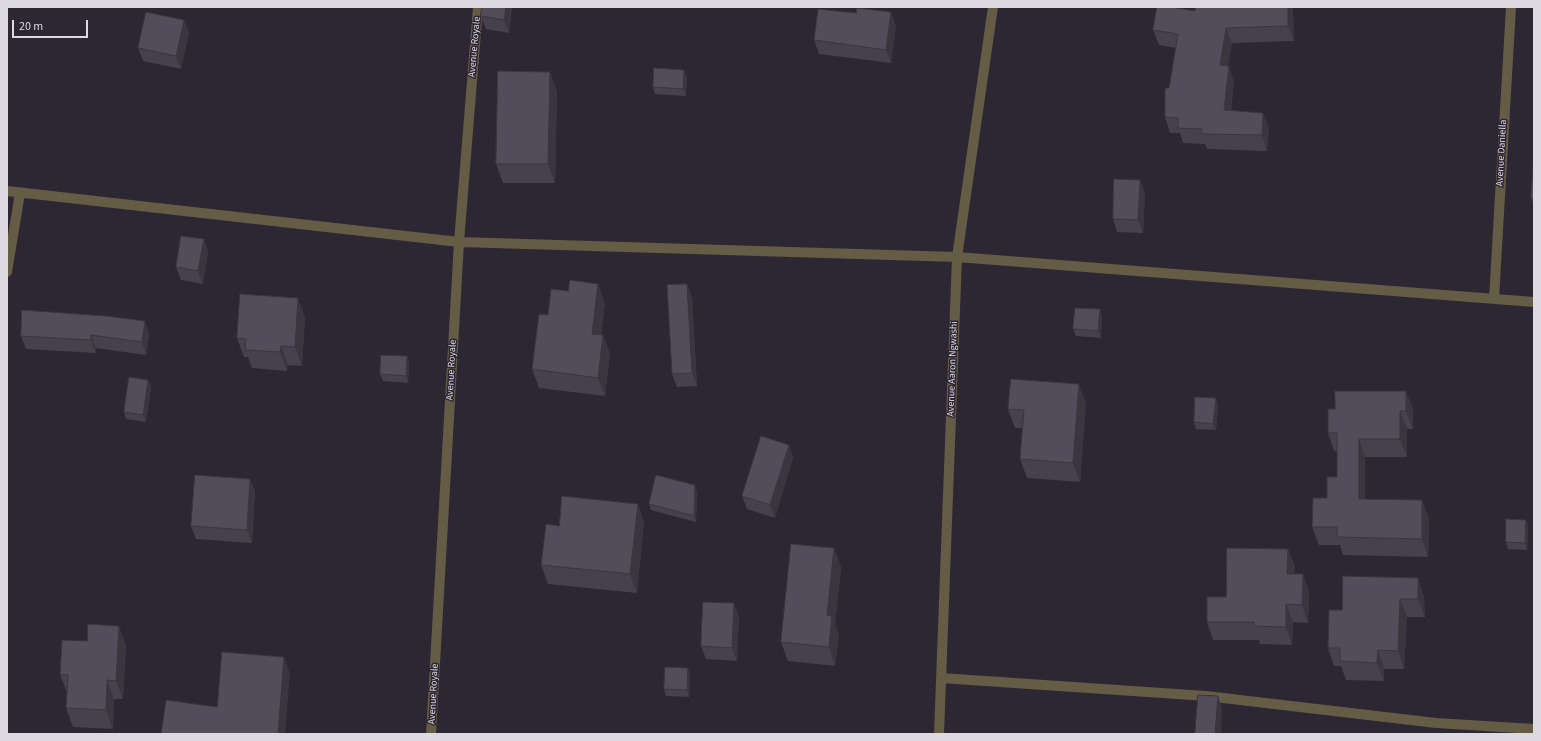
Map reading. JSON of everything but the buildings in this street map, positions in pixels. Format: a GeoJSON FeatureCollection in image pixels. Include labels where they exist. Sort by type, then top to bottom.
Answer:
{"type":"FeatureCollection","features":[{"type":"Feature","properties":{"kind":"street","name":"Avenue Royale"},"geometry":{"type":"LineString","coordinates":[[431,734],[459,242],[478,7]]}},
{"type":"Feature","properties":{"kind":"street","name":"Avenue Aaron Ngwashi"},"geometry":{"type":"LineString","coordinates":[[939,734],[957,257],[993,7]]}},
{"type":"Feature","properties":{"kind":"street","name":"Avenue Daniella"},"geometry":{"type":"LineString","coordinates":[[1494,299],[1511,7]]}},
{"type":"Feature","properties":{"kind":"street"},"geometry":{"type":"LineString","coordinates":[[7,191],[459,242],[957,257],[1534,302]]}},
{"type":"Feature","properties":{"kind":"street"},"geometry":{"type":"LineString","coordinates":[[7,272],[20,193]]}},
{"type":"Feature","properties":{"kind":"street"},"geometry":{"type":"LineString","coordinates":[[941,678],[1206,696],[1450,729],[1534,728]]}}]}
